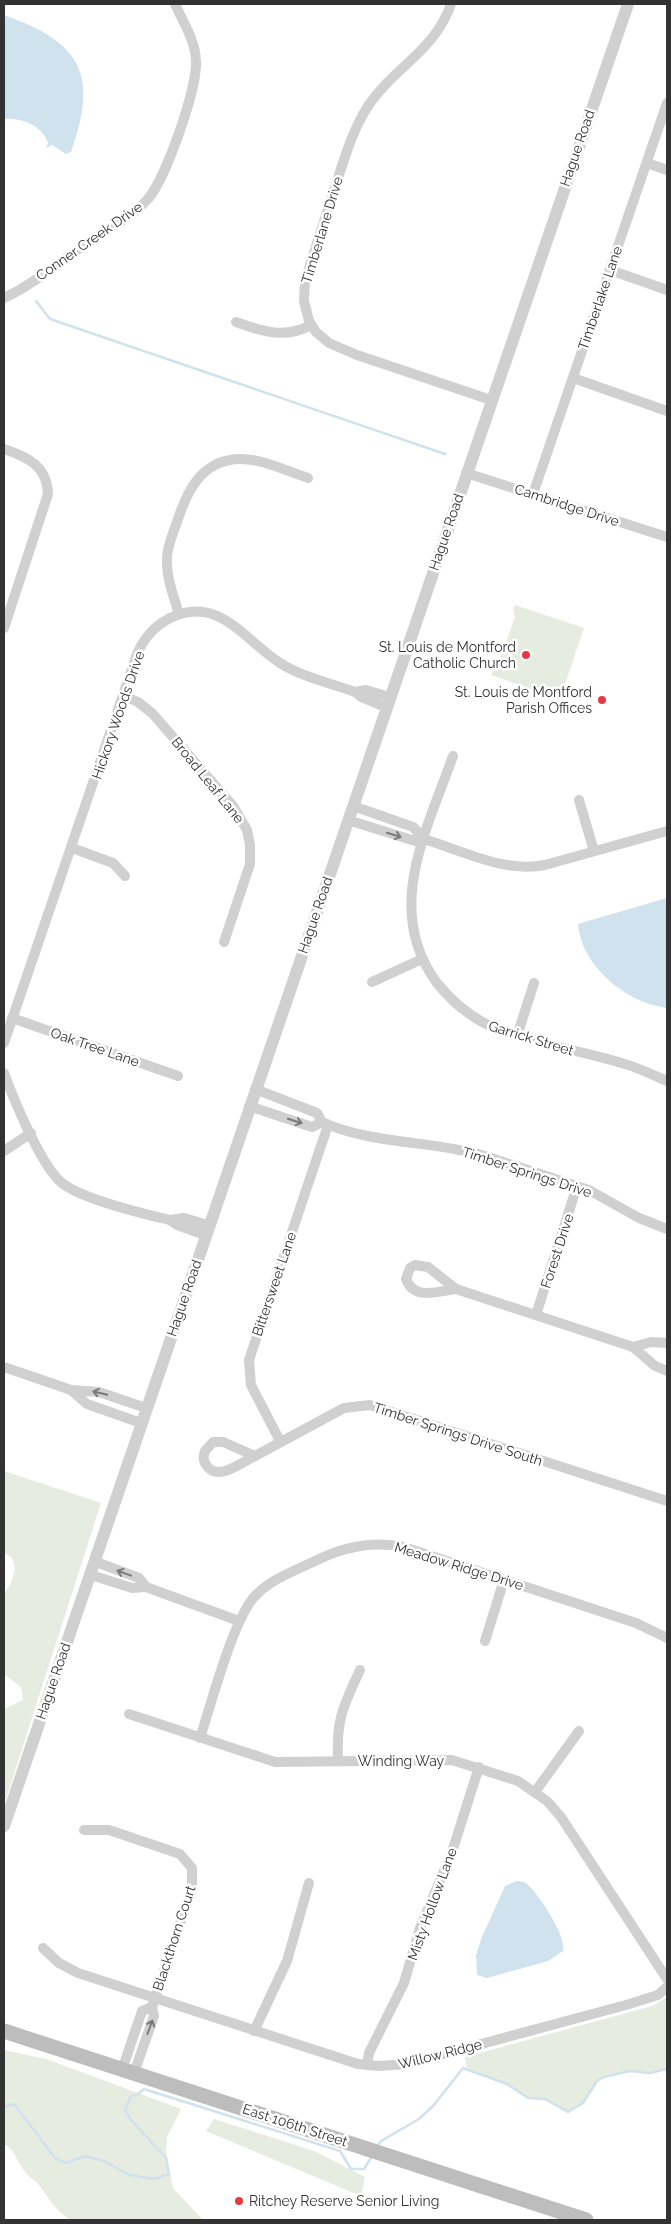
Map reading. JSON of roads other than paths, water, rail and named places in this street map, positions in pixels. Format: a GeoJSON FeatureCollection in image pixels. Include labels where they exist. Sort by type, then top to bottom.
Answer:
{"type":"FeatureCollection","features":[{"type":"Feature","properties":{"kind":"main road","name":"East 106th Street"},"geometry":{"type":"LineString","coordinates":[[4,2031],[586,2220]]}},
{"type":"Feature","properties":{"kind":"street","name":"Conner Creek Drive"},"geometry":{"type":"LineString","coordinates":[[4,298],[28,284],[129,215],[147,199],[156,187],[167,163],[197,68],[192,39],[174,4]]}},
{"type":"Feature","properties":{"kind":"street","name":"Timberlane Drive"},"geometry":{"type":"LineString","coordinates":[[311,325],[304,307],[304,285],[351,140],[369,105],[388,82],[429,44],[441,27],[451,4]]}},
{"type":"Feature","properties":{"kind":"street","name":"Hague Road"},"geometry":{"type":"LineString","coordinates":[[4,1826],[96,1562],[206,1230],[628,4]]}},
{"type":"Feature","properties":{"kind":"street","name":"Timberlake Lane"},"geometry":{"type":"LineString","coordinates":[[533,494],[667,103]]}},
{"type":"Feature","properties":{"kind":"street"},"geometry":{"type":"LineString","coordinates":[[647,163],[667,170]]}},
{"type":"Feature","properties":{"kind":"street"},"geometry":{"type":"LineString","coordinates":[[610,270],[667,290]]}},
{"type":"Feature","properties":{"kind":"street"},"geometry":{"type":"LineString","coordinates":[[236,322],[275,334],[293,333],[311,325],[337,348],[491,400]]}},
{"type":"Feature","properties":{"kind":"street"},"geometry":{"type":"LineString","coordinates":[[572,378],[667,411]]}},
{"type":"Feature","properties":{"kind":"street"},"geometry":{"type":"LineString","coordinates":[[4,449],[35,463],[43,472],[48,487],[46,502],[4,628]]}},
{"type":"Feature","properties":{"kind":"street"},"geometry":{"type":"LineString","coordinates":[[179,614],[168,575],[168,550],[185,498],[198,477],[217,464],[239,459],[259,462],[308,478]]}},
{"type":"Feature","properties":{"kind":"street","name":"Cambridge Drive"},"geometry":{"type":"LineString","coordinates":[[466,473],[667,537]]}},
{"type":"Feature","properties":{"kind":"street"},"geometry":{"type":"LineString","coordinates":[[4,591],[15,595]]}},
{"type":"Feature","properties":{"kind":"street","name":"Hickory Woods Drive"},"geometry":{"type":"LineString","coordinates":[[4,1043],[143,642],[157,626],[179,614],[201,612],[215,615],[239,628],[273,658],[290,669],[355,692],[366,690],[387,702]]}},
{"type":"Feature","properties":{"kind":"street","name":"Broad Leaf Lane"},"geometry":{"type":"LineString","coordinates":[[124,696],[138,702],[152,713],[233,806],[244,824],[250,845],[250,864],[224,942]]}},
{"type":"Feature","properties":{"kind":"street","name":"Garrick Street"},"geometry":{"type":"LineString","coordinates":[[453,756],[413,875],[411,897],[413,928],[422,960],[447,995],[464,1011],[488,1025],[517,1036],[626,1064],[667,1080]]}},
{"type":"Feature","properties":{"kind":"street"},"geometry":{"type":"LineString","coordinates":[[579,800],[594,851]]}},
{"type":"Feature","properties":{"kind":"street"},"geometry":{"type":"LineString","coordinates":[[353,806],[413,828],[424,839],[497,863],[520,867],[545,865],[667,831]]}},
{"type":"Feature","properties":{"kind":"street"},"geometry":{"type":"LineString","coordinates":[[348,820],[415,841],[424,839]]}},
{"type":"Feature","properties":{"kind":"street"},"geometry":{"type":"LineString","coordinates":[[72,848],[113,863],[125,876]]}},
{"type":"Feature","properties":{"kind":"street"},"geometry":{"type":"LineString","coordinates":[[372,982],[422,960]]}},
{"type":"Feature","properties":{"kind":"street"},"geometry":{"type":"LineString","coordinates":[[517,1036],[534,983]]}},
{"type":"Feature","properties":{"kind":"street","name":"Oak Tree Lane"},"geometry":{"type":"LineString","coordinates":[[12,1018],[178,1076]]}},
{"type":"Feature","properties":{"kind":"street"},"geometry":{"type":"LineString","coordinates":[[4,1073],[31,1133],[50,1169],[64,1185],[77,1192],[142,1214],[170,1220],[184,1218],[206,1230]]}},
{"type":"Feature","properties":{"kind":"street","name":"Timber Springs Drive"},"geometry":{"type":"LineString","coordinates":[[255,1089],[317,1113],[325,1124]]}},
{"type":"Feature","properties":{"kind":"street","name":"Timber Springs Drive"},"geometry":{"type":"LineString","coordinates":[[249,1106],[312,1126],[325,1124],[366,1136],[468,1152],[577,1186],[599,1195],[644,1221],[667,1229]]}},
{"type":"Feature","properties":{"kind":"street","name":"Bittersweet Lane"},"geometry":{"type":"LineString","coordinates":[[280,1441],[251,1385],[249,1360],[325,1124]]}},
{"type":"Feature","properties":{"kind":"street"},"geometry":{"type":"LineString","coordinates":[[4,1151],[31,1133]]}},
{"type":"Feature","properties":{"kind":"street","name":"Forest Drive"},"geometry":{"type":"LineString","coordinates":[[536,1315],[577,1186]]}},
{"type":"Feature","properties":{"kind":"street"},"geometry":{"type":"LineString","coordinates":[[456,1289],[633,1347],[655,1366],[667,1371]]}},
{"type":"Feature","properties":{"kind":"street"},"geometry":{"type":"LineString","coordinates":[[633,1347],[651,1342],[667,1344]]}},
{"type":"Feature","properties":{"kind":"street"},"geometry":{"type":"LineString","coordinates":[[4,1367],[71,1390],[99,1392],[146,1408]]}},
{"type":"Feature","properties":{"kind":"street"},"geometry":{"type":"LineString","coordinates":[[71,1390],[87,1404],[141,1423]]}},
{"type":"Feature","properties":{"kind":"street","name":"Timber Springs Drive South"},"geometry":{"type":"LineString","coordinates":[[255,1456],[218,1441],[207,1447],[204,1456],[208,1468],[221,1472],[255,1456],[344,1408],[363,1405],[375,1406],[667,1502]]}},
{"type":"Feature","properties":{"kind":"street","name":"Meadow Ridge Drive"},"geometry":{"type":"LineString","coordinates":[[200,1738],[239,1621],[249,1602],[266,1586],[326,1555],[355,1546],[381,1544],[404,1547],[636,1622],[667,1638]]}},
{"type":"Feature","properties":{"kind":"street"},"geometry":{"type":"LineString","coordinates":[[96,1562],[139,1578],[146,1587]]}},
{"type":"Feature","properties":{"kind":"street"},"geometry":{"type":"LineString","coordinates":[[91,1575],[132,1588],[146,1587],[239,1621]]}},
{"type":"Feature","properties":{"kind":"street"},"geometry":{"type":"LineString","coordinates":[[485,1641],[504,1580]]}},
{"type":"Feature","properties":{"kind":"street"},"geometry":{"type":"LineString","coordinates":[[338,1761],[337,1726],[344,1704],[360,1670]]}},
{"type":"Feature","properties":{"kind":"street","name":"Winding Way"},"geometry":{"type":"LineString","coordinates":[[129,1714],[275,1762],[436,1759],[479,1767],[511,1778],[535,1792],[561,1817],[667,1979]]}},
{"type":"Feature","properties":{"kind":"street"},"geometry":{"type":"LineString","coordinates":[[535,1792],[579,1731]]}},
{"type":"Feature","properties":{"kind":"street","name":"Misty Hollow Lane"},"geometry":{"type":"LineString","coordinates":[[367,2066],[370,2054],[404,1983],[420,1928],[452,1852],[479,1767]]}},
{"type":"Feature","properties":{"kind":"street","name":"Blackthorn Court"},"geometry":{"type":"LineString","coordinates":[[84,1830],[109,1830],[172,1850],[183,1857],[192,1868],[192,1888],[153,2003],[154,2016],[128,2072]]}},
{"type":"Feature","properties":{"kind":"street"},"geometry":{"type":"LineString","coordinates":[[254,2030],[287,1961],[309,1883]]}},
{"type":"Feature","properties":{"kind":"street","name":"Willow Ridge"},"geometry":{"type":"LineString","coordinates":[[43,1948],[65,1968],[153,2003],[254,2030],[367,2066],[407,2064],[438,2056],[644,2000],[667,1987]]}},
{"type":"Feature","properties":{"kind":"water"},"geometry":{"type":"Polygon","coordinates":[[[4,15],[30,25],[51,37],[66,50],[77,64],[82,81],[83,101],[79,125],[71,152],[66,154],[52,145],[46,148],[48,143],[36,127],[24,121],[4,119],[4,15]]]}},
{"type":"Feature","properties":{"kind":"water"},"geometry":{"type":"Polygon","coordinates":[[[667,898],[667,1008],[656,1006],[629,995],[605,976],[586,952],[578,924],[667,898]]]}},
{"type":"Feature","properties":{"kind":"water"},"geometry":{"type":"Polygon","coordinates":[[[516,1881],[527,1884],[544,1905],[561,1936],[563,1951],[548,1961],[487,1978],[477,1975],[476,1955],[482,1937],[505,1886],[516,1881]]]}},
{"type":"Feature","properties":{"kind":"waterway"},"geometry":{"type":"LineString","coordinates":[[36,301],[50,319],[445,454]]}},
{"type":"Feature","properties":{"kind":"waterway"},"geometry":{"type":"LineString","coordinates":[[377,2146],[381,2141],[419,2119],[434,2105],[463,2068],[507,2084],[528,2098],[545,2099],[568,2112],[583,2103],[597,2081],[604,2077],[630,2071],[650,2073],[667,2069]]}},
{"type":"Feature","properties":{"kind":"waterway"},"geometry":{"type":"LineString","coordinates":[[4,2107],[14,2104],[55,2158],[66,2163],[85,2156],[104,2161],[129,2175],[155,2179],[169,2174],[166,2158],[131,2120],[125,2110],[131,2096],[137,2095],[144,2089],[340,2151],[351,2169],[364,2169],[372,2156]]}},
{"type":"Feature","properties":{"kind":"place","name":"St. Louis de Montford Catholic Church"},"geometry":{"type":"Point","coordinates":[526,655]}},
{"type":"Feature","properties":{"kind":"place","name":"St. Louis de Montford Parish Offices"},"geometry":{"type":"Point","coordinates":[602,700]}},
{"type":"Feature","properties":{"kind":"place","name":"Ritchey Reserve Senior Living"},"geometry":{"type":"Point","coordinates":[239,2201]}}]}
